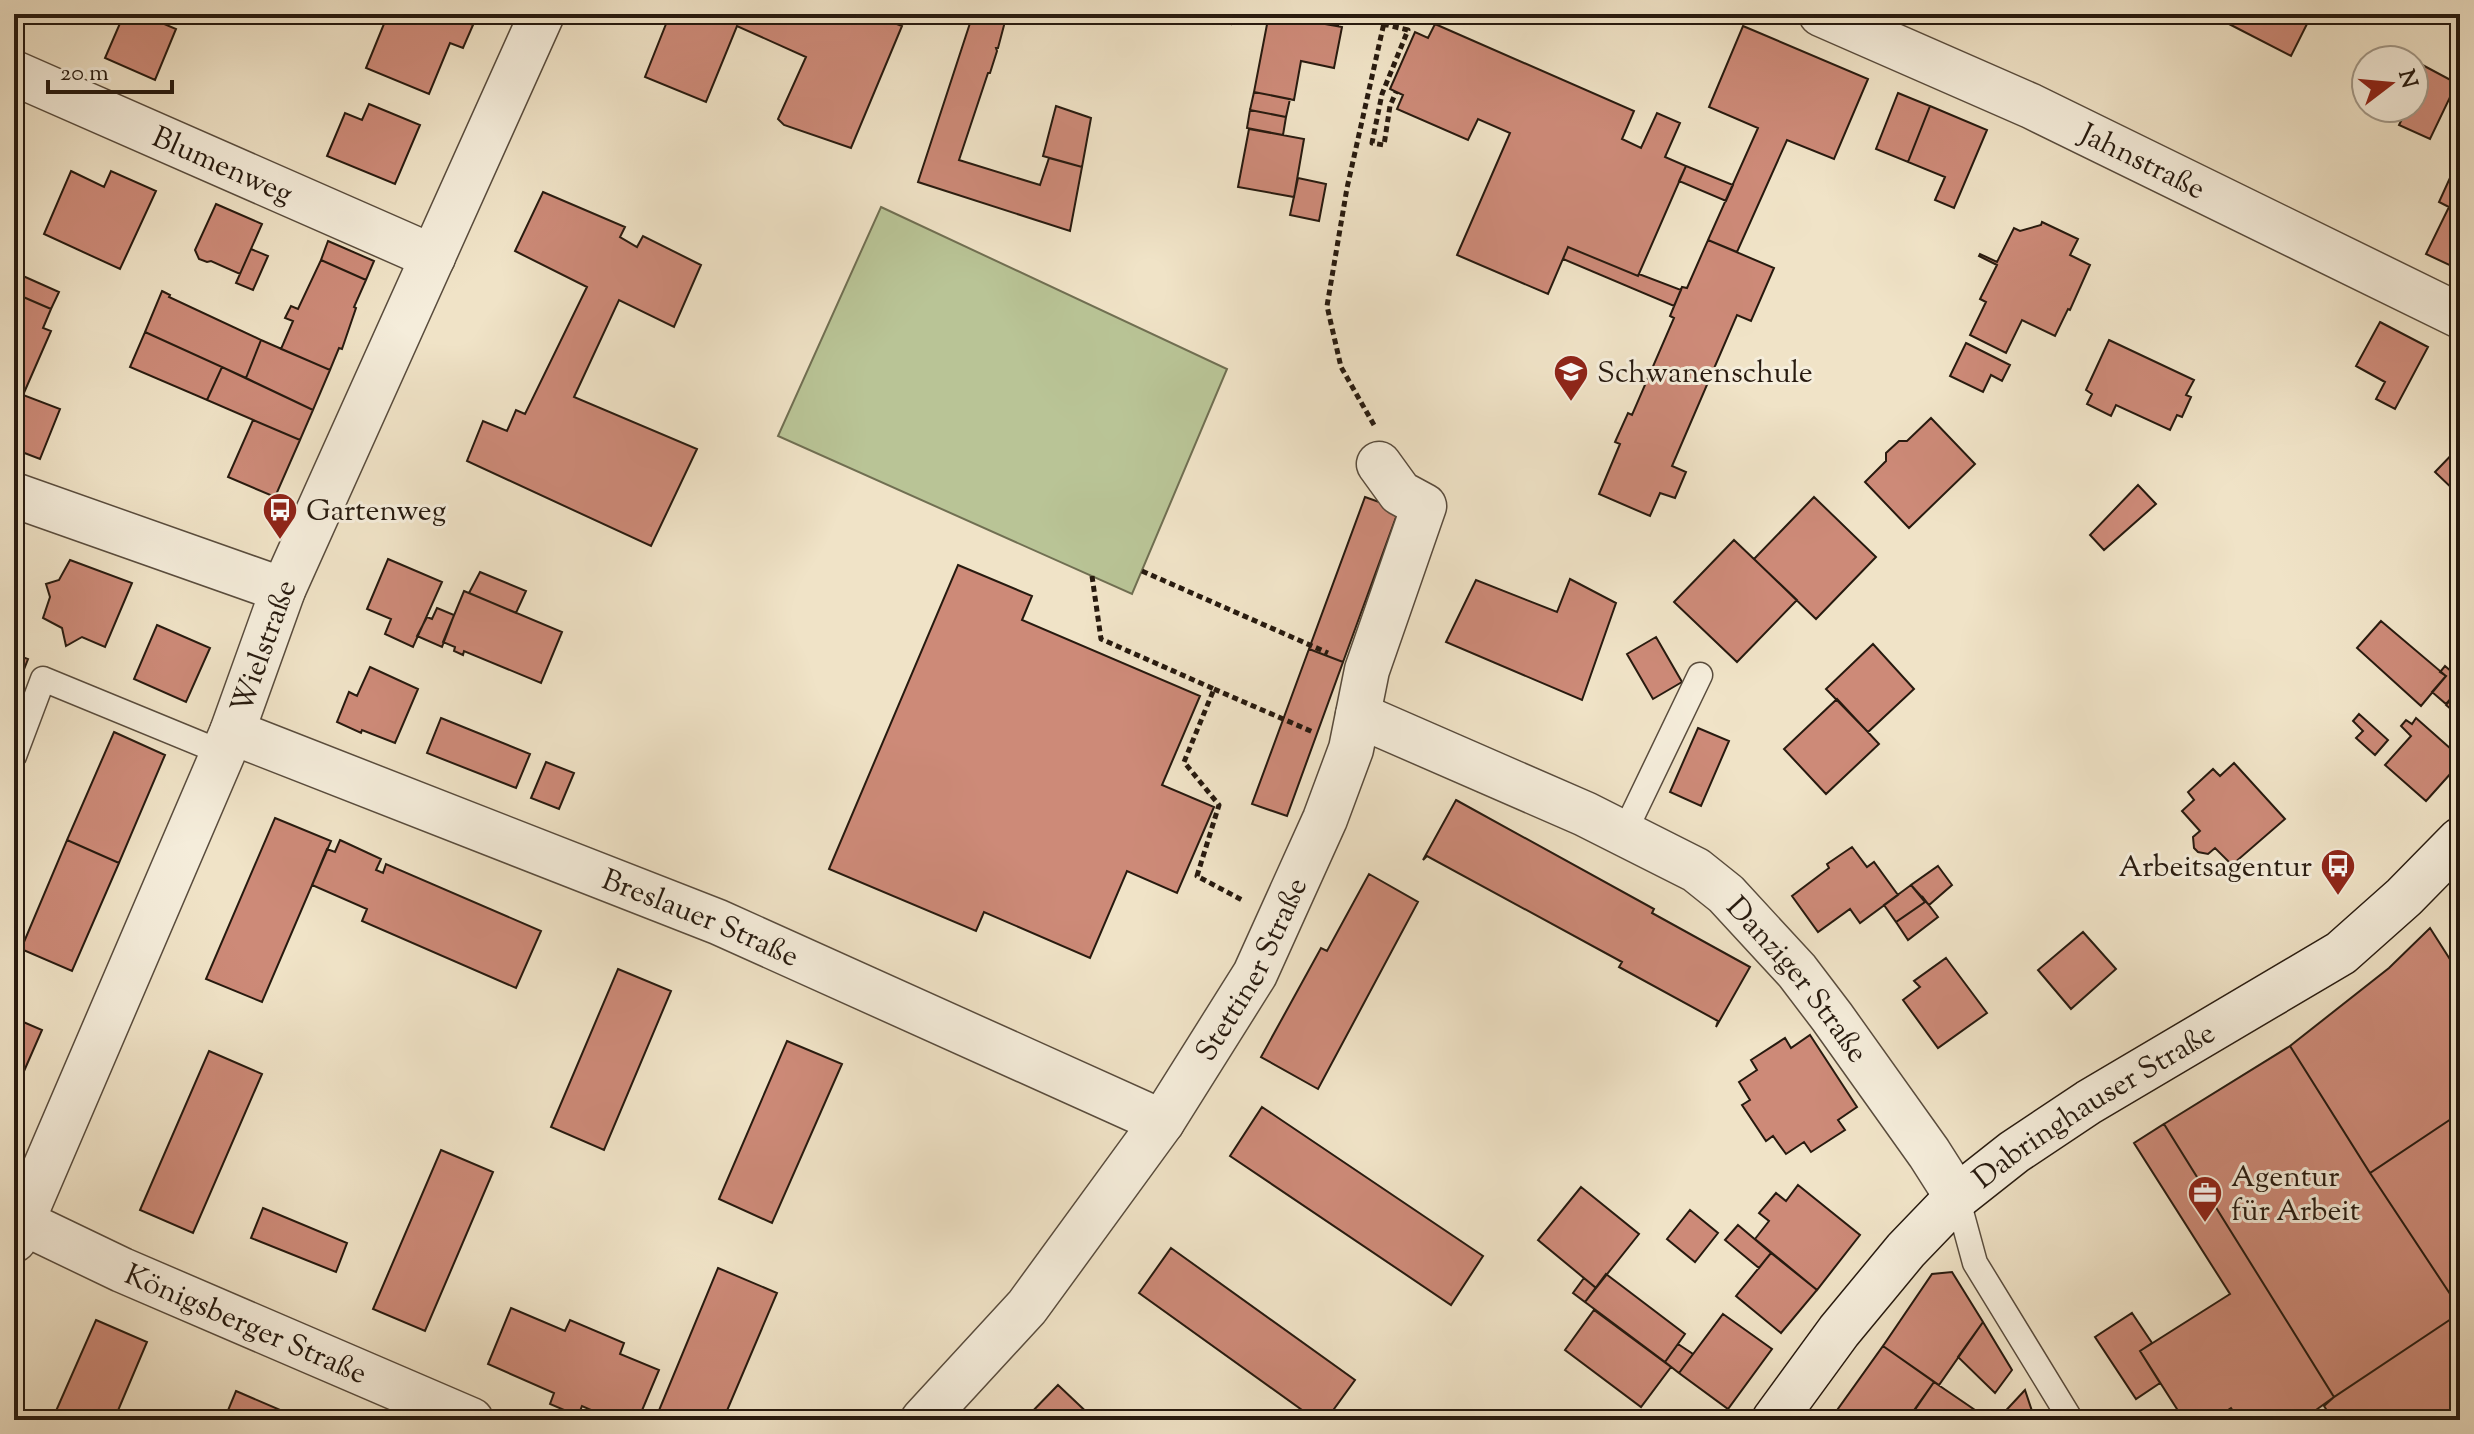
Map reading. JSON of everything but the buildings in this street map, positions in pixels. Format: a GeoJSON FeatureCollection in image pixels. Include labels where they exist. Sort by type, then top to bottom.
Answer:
{"type":"FeatureCollection","features":[{"type":"Feature","properties":{"kind":"street","name":"Wielstraße"},"geometry":{"type":"LineString","coordinates":[[18,1231],[227,742],[283,590],[542,14]]}},
{"type":"Feature","properties":{"kind":"street","name":"Jahnstraße"},"geometry":{"type":"LineString","coordinates":[[1821,14],[2031,106],[2460,316]]}},
{"type":"Feature","properties":{"kind":"street","name":"Blumenweg"},"geometry":{"type":"LineString","coordinates":[[14,73],[433,257]]}},
{"type":"Feature","properties":{"kind":"street","name":"Stettiner Straße"},"geometry":{"type":"LineString","coordinates":[[923,1420],[1027,1307],[1162,1122],[1255,974],[1325,819],[1354,732],[1367,670],[1424,506],[1400,493],[1377,444]]}},
{"type":"Feature","properties":{"kind":"street"},"geometry":{"type":"LineString","coordinates":[[14,495],[283,590]]}},
{"type":"Feature","properties":{"kind":"street","name":"Danziger Straße"},"geometry":{"type":"LineString","coordinates":[[1354,732],[1475,765],[1624,833],[1696,870],[1726,894],[1797,971],[1929,1153],[1957,1197]]}},
{"type":"Feature","properties":{"kind":"street","name":"Breslauer Straße"},"geometry":{"type":"LineString","coordinates":[[227,742],[718,922],[1162,1122]]}},
{"type":"Feature","properties":{"kind":"street","name":"Dabringhauser Straße"},"geometry":{"type":"LineString","coordinates":[[1774,1420],[1849,1319],[1906,1250],[1957,1197],[2014,1152],[2089,1102],[2341,953],[2404,897],[2460,840]]}},
{"type":"Feature","properties":{"kind":"street","name":"Königsberger Straße"},"geometry":{"type":"LineString","coordinates":[[18,1231],[122,1270],[471,1420]]}},
{"type":"Feature","properties":{"kind":"lane"},"geometry":{"type":"LineString","coordinates":[[1624,833],[1700,675]]}},
{"type":"Feature","properties":{"kind":"lane"},"geometry":{"type":"LineString","coordinates":[[14,756],[43,679],[227,742]]}},
{"type":"Feature","properties":{"kind":"lane","name":"Danziger Straße"},"geometry":{"type":"LineString","coordinates":[[1957,1197],[1975,1263],[2071,1420]]}},
{"type":"Feature","properties":{"kind":"path"},"geometry":{"type":"LineString","coordinates":[[1377,444],[1341,367],[1327,306],[1347,188],[1386,14]]}},
{"type":"Feature","properties":{"kind":"path"},"geometry":{"type":"LineString","coordinates":[[1383,24],[1408,30],[1382,94],[1372,143],[1384,145],[1390,106],[1396,92]]}},
{"type":"Feature","properties":{"kind":"path"},"geometry":{"type":"LineString","coordinates":[[1142,571],[1367,670]]}},
{"type":"Feature","properties":{"kind":"path"},"geometry":{"type":"LineString","coordinates":[[1092,576],[1101,639],[1214,689],[1354,732]]}},
{"type":"Feature","properties":{"kind":"path"},"geometry":{"type":"LineString","coordinates":[[1214,689],[1184,762],[1219,805],[1197,876],[1279,921]]}},
{"type":"Feature","properties":{"kind":"green space"},"geometry":{"type":"Polygon","coordinates":[[[881,207],[1227,369],[1132,594],[778,436],[881,207]]]}},
{"type":"Feature","properties":{"kind":"place","name":"Schwanenschule"},"geometry":{"type":"Point","coordinates":[1571,403]}},
{"type":"Feature","properties":{"kind":"place","name":"Gartenweg"},"geometry":{"type":"Point","coordinates":[280,541]}},
{"type":"Feature","properties":{"kind":"place","name":"Arbeitsagentur"},"geometry":{"type":"Point","coordinates":[2338,897]}},
{"type":"Feature","properties":{"kind":"place","name":"Agentur für Arbeit"},"geometry":{"type":"Point","coordinates":[2205,1224]}}]}
